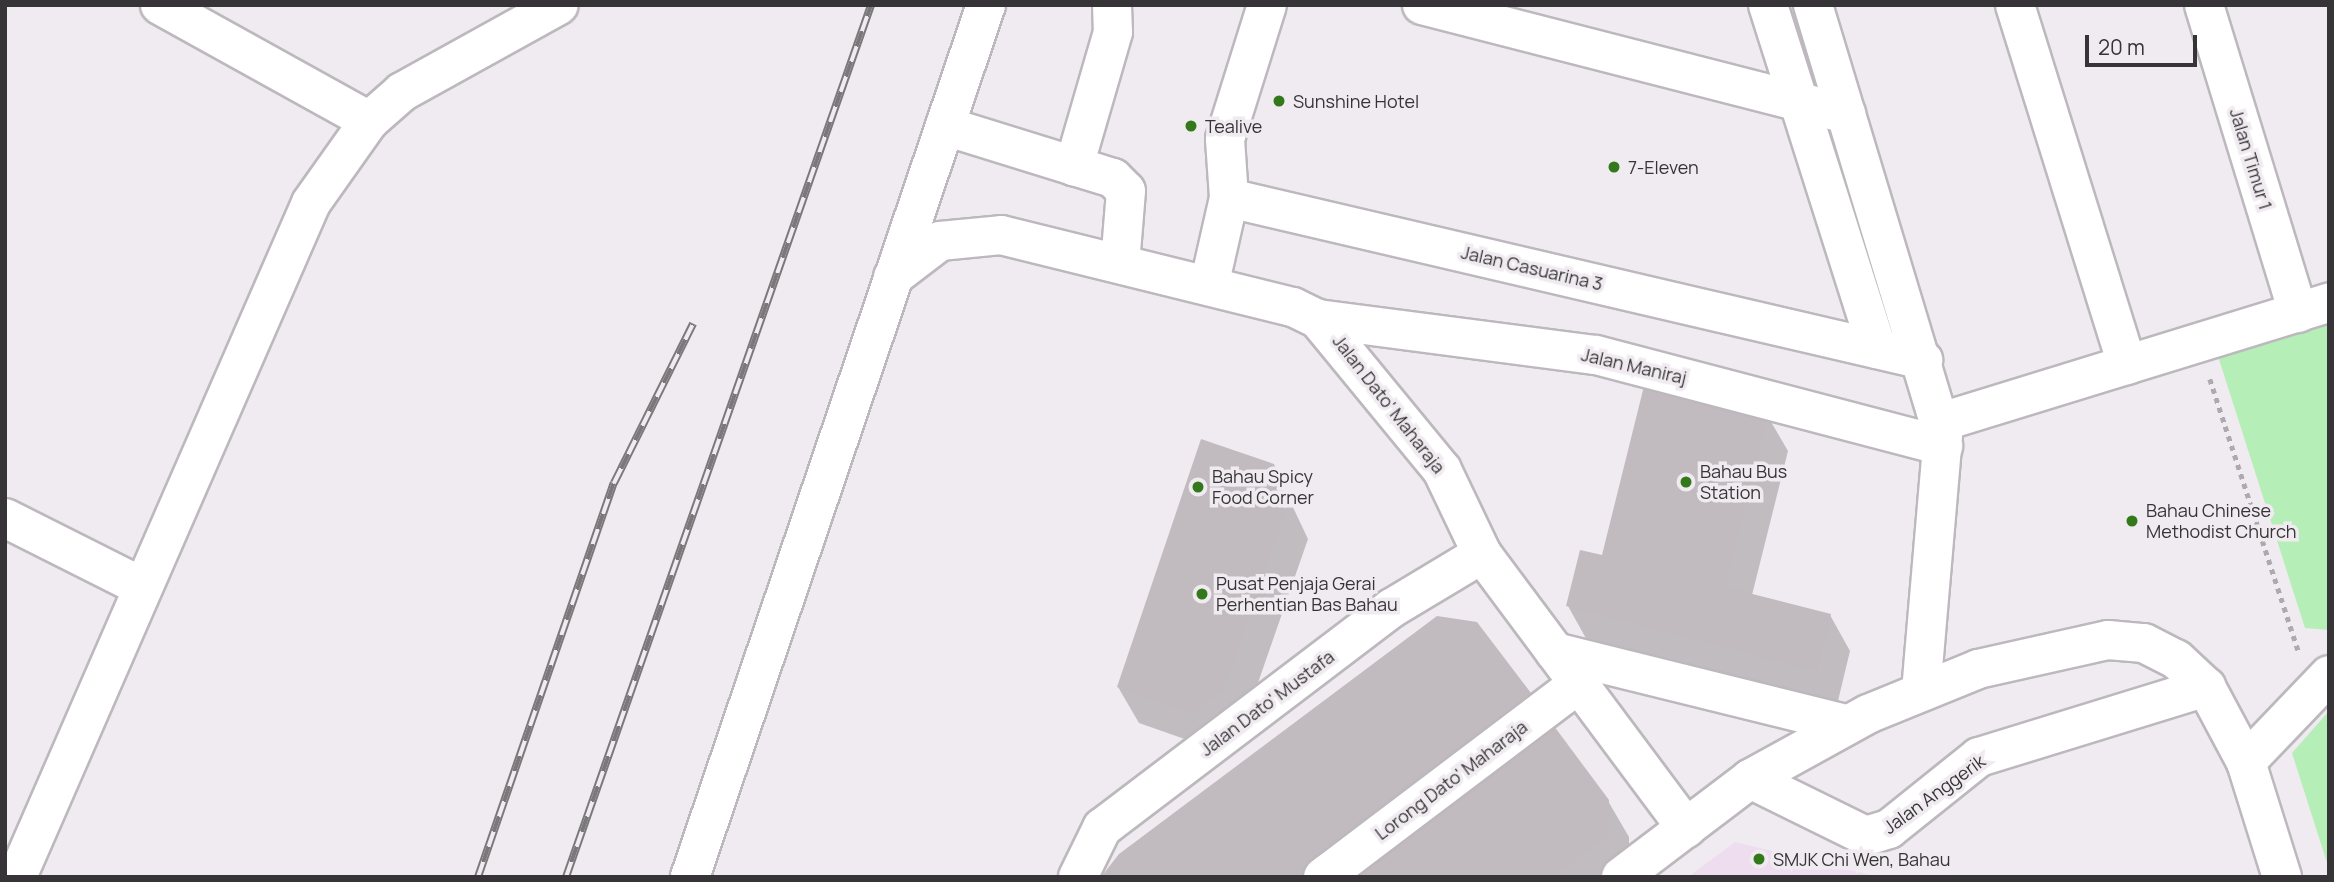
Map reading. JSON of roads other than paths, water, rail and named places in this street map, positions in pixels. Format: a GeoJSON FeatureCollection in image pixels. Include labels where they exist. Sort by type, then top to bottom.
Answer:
{"type":"FeatureCollection","features":[{"type":"Feature","properties":{"kind":"street"},"geometry":{"type":"LineString","coordinates":[[160,5],[369,121]]}},
{"type":"Feature","properties":{"kind":"street"},"geometry":{"type":"LineString","coordinates":[[17,877],[311,203],[369,121],[445,64],[559,5]]}},
{"type":"Feature","properties":{"kind":"street"},"geometry":{"type":"LineString","coordinates":[[690,877],[986,5]]}},
{"type":"Feature","properties":{"kind":"street"},"geometry":{"type":"LineString","coordinates":[[1074,166],[1113,32],[1112,5]]}},
{"type":"Feature","properties":{"kind":"street"},"geometry":{"type":"LineString","coordinates":[[1209,286],[1229,198],[1225,139],[1267,5]]}},
{"type":"Feature","properties":{"kind":"street"},"geometry":{"type":"LineString","coordinates":[[1768,5],[1877,349]]}},
{"type":"Feature","properties":{"kind":"street"},"geometry":{"type":"LineString","coordinates":[[1814,5],[1923,360],[1942,434],[1921,691]]}},
{"type":"Feature","properties":{"kind":"street"},"geometry":{"type":"LineString","coordinates":[[2015,5],[2127,365]]}},
{"type":"Feature","properties":{"kind":"street","name":"Jalan Timur 1"},"geometry":{"type":"LineString","coordinates":[[2204,5],[2314,308]]}},
{"type":"Feature","properties":{"kind":"street"},"geometry":{"type":"LineString","coordinates":[[1435,7],[1846,114]]}},
{"type":"Feature","properties":{"kind":"street"},"geometry":{"type":"LineString","coordinates":[[945,127],[1112,178],[1126,191],[1120,264]]}},
{"type":"Feature","properties":{"kind":"street","name":"Jalan Casuarina 3"},"geometry":{"type":"LineString","coordinates":[[1229,198],[1923,360]]}},
{"type":"Feature","properties":{"kind":"street"},"geometry":{"type":"LineString","coordinates":[[893,277],[913,256],[971,235],[1001,235],[1209,286],[1318,319]]}},
{"type":"Feature","properties":{"kind":"street"},"geometry":{"type":"LineString","coordinates":[[1942,434],[2127,365],[2314,308]]}},
{"type":"Feature","properties":{"kind":"street","name":"Jalan Maniraj"},"geometry":{"type":"LineString","coordinates":[[1318,319],[1596,355],[1942,434]]}},
{"type":"Feature","properties":{"kind":"street","name":"Jalan Dato' Maharaja"},"geometry":{"type":"LineString","coordinates":[[1318,319],[1442,470],[1482,554],[1686,828]]}},
{"type":"Feature","properties":{"kind":"street"},"geometry":{"type":"LineString","coordinates":[[5,518],[142,587]]}},
{"type":"Feature","properties":{"kind":"street","name":"Jalan Dato' Mustafa"},"geometry":{"type":"LineString","coordinates":[[1078,877],[1102,828],[1392,608],[1482,554]]}},
{"type":"Feature","properties":{"kind":"street"},"geometry":{"type":"LineString","coordinates":[[1621,877],[1750,779],[1847,724],[1921,691],[2038,651],[2108,640],[2144,643],[2176,659],[2206,687],[2246,762],[2282,877]]}},
{"type":"Feature","properties":{"kind":"street"},"geometry":{"type":"LineString","coordinates":[[1555,652],[1847,724]]}},
{"type":"Feature","properties":{"kind":"street"},"geometry":{"type":"LineString","coordinates":[[2246,762],[2322,682]]}},
{"type":"Feature","properties":{"kind":"street","name":"Lorong Dato' Maharaja"},"geometry":{"type":"LineString","coordinates":[[1323,877],[1578,684]]}},
{"type":"Feature","properties":{"kind":"street","name":"Jalan Anggerik"},"geometry":{"type":"LineString","coordinates":[[1750,779],[1844,831],[1878,834],[1979,757],[2206,687]]}},
{"type":"Feature","properties":{"kind":"railway"},"geometry":{"type":"LineString","coordinates":[[566,877],[871,5]]}},
{"type":"Feature","properties":{"kind":"railway"},"geometry":{"type":"LineString","coordinates":[[478,877],[614,483],[693,324]]}},
{"type":"Feature","properties":{"kind":"place","name":"Sunshine Hotel"},"geometry":{"type":"Point","coordinates":[1279,101]}},
{"type":"Feature","properties":{"kind":"place","name":"Tealive"},"geometry":{"type":"Point","coordinates":[1191,126]}},
{"type":"Feature","properties":{"kind":"place","name":"7-Eleven"},"geometry":{"type":"Point","coordinates":[1614,167]}},
{"type":"Feature","properties":{"kind":"place","name":"Bahau Bus Station"},"geometry":{"type":"Point","coordinates":[1686,482]}},
{"type":"Feature","properties":{"kind":"place","name":"Bahau Spicy Food Corner"},"geometry":{"type":"Point","coordinates":[1198,487]}},
{"type":"Feature","properties":{"kind":"place","name":"Bahau Chinese Methodist Church"},"geometry":{"type":"Point","coordinates":[2132,521]}},
{"type":"Feature","properties":{"kind":"place","name":"Pusat Penjaja Gerai Perhentian Bas Bahau"},"geometry":{"type":"Point","coordinates":[1202,594]}},
{"type":"Feature","properties":{"kind":"place","name":"SMJK Chi Wen, Bahau"},"geometry":{"type":"Point","coordinates":[1759,859]}}]}
